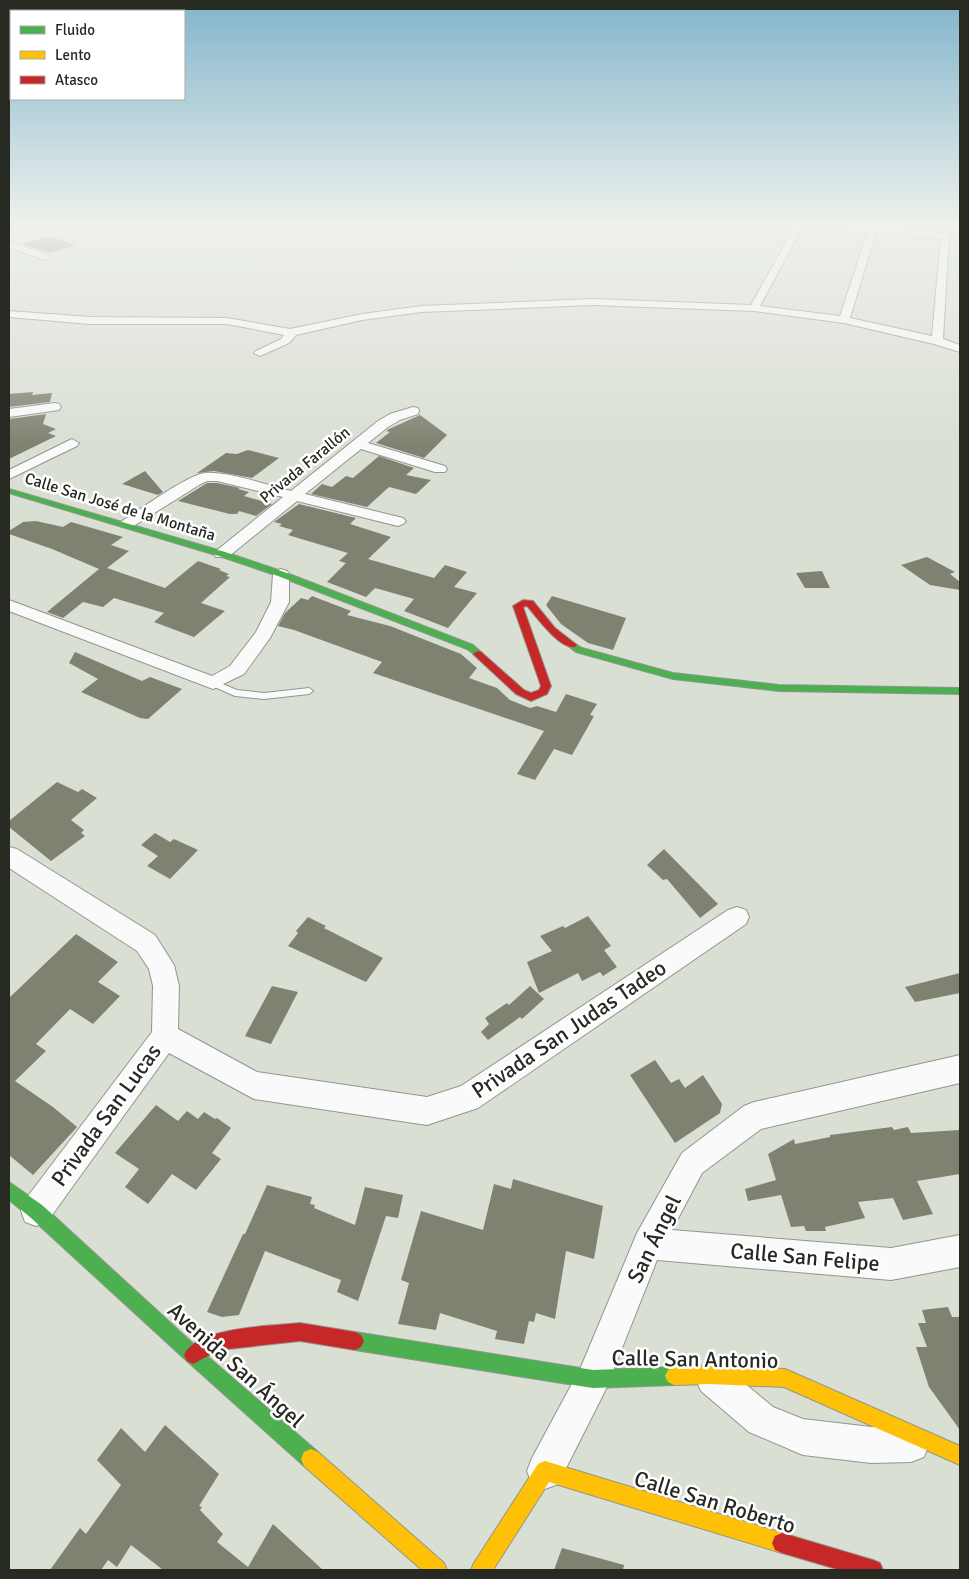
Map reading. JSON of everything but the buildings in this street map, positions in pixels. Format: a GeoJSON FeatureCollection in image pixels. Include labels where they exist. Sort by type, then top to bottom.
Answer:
{"type":"FeatureCollection","features":[{"type":"Feature","properties":{"kind":"street"},"geometry":{"type":"LineString","coordinates":[[754,308],[760,298]]}},
{"type":"Feature","properties":{"kind":"street"},"geometry":{"type":"LineString","coordinates":[[844,320],[851,298]]}},
{"type":"Feature","properties":{"kind":"street"},"geometry":{"type":"LineString","coordinates":[[937,337],[941,298]]}},
{"type":"Feature","properties":{"kind":"street"},"geometry":{"type":"LineString","coordinates":[[9,314],[36,318],[122,322],[227,321],[289,333],[362,317],[421,309],[593,302],[754,308],[844,320],[937,337],[960,337]]}},
{"type":"Feature","properties":{"kind":"street"},"geometry":{"type":"LineString","coordinates":[[260,353],[285,341],[291,334],[289,333]]}},
{"type":"Feature","properties":{"kind":"street"},"geometry":{"type":"LineString","coordinates":[[937,337],[960,349]]}},
{"type":"Feature","properties":{"kind":"street"},"geometry":{"type":"LineString","coordinates":[[9,413],[55,407]]}},
{"type":"Feature","properties":{"kind":"street","name":"Privada Farallón"},"geometry":{"type":"LineString","coordinates":[[222,554],[383,424],[395,417],[413,411]]}},
{"type":"Feature","properties":{"kind":"street"},"geometry":{"type":"LineString","coordinates":[[9,475],[72,442]]}},
{"type":"Feature","properties":{"kind":"street"},"geometry":{"type":"LineString","coordinates":[[359,444],[440,469]]}},
{"type":"Feature","properties":{"kind":"street"},"geometry":{"type":"LineString","coordinates":[[127,524],[204,477],[216,477],[398,521]]}},
{"type":"Feature","properties":{"kind":"street","name":"Calle San José de la Montaña"},"geometry":{"type":"LineString","coordinates":[[9,490],[127,524],[282,574],[470,647],[520,692],[531,697],[543,692],[546,686],[518,606],[523,603],[530,603],[552,630],[579,650],[673,676],[779,688],[960,691]]}},
{"type":"Feature","properties":{"kind":"street"},"geometry":{"type":"LineString","coordinates":[[9,605],[213,684],[237,670],[264,634],[280,602],[282,574]]}},
{"type":"Feature","properties":{"kind":"street","name":"Privada San Lucas"},"geometry":{"type":"LineString","coordinates":[[9,856],[146,942],[161,965],[166,986],[165,1036],[36,1211]]}},
{"type":"Feature","properties":{"kind":"street","name":"Privada San Judas Tadeo"},"geometry":{"type":"LineString","coordinates":[[165,1036],[254,1085],[427,1110],[468,1098],[737,917]]}},
{"type":"Feature","properties":{"kind":"street","name":"San Ángel"},"geometry":{"type":"LineString","coordinates":[[481,1570],[545,1471],[593,1379],[648,1244],[692,1163],[754,1116],[960,1069]]}},
{"type":"Feature","properties":{"kind":"street","name":"Avenida San Ángel"},"geometry":{"type":"LineString","coordinates":[[9,1190],[36,1211],[194,1355],[437,1570]]}},
{"type":"Feature","properties":{"kind":"street","name":"Calle San Felipe"},"geometry":{"type":"LineString","coordinates":[[648,1244],[891,1264],[960,1251]]}},
{"type":"Feature","properties":{"kind":"street","name":"Calle San Antonio"},"geometry":{"type":"LineString","coordinates":[[194,1355],[217,1341],[300,1332],[593,1379],[709,1375],[785,1378],[945,1450]]}},
{"type":"Feature","properties":{"kind":"street"},"geometry":{"type":"LineString","coordinates":[[709,1375],[761,1420],[803,1437],[872,1445],[945,1450]]}},
{"type":"Feature","properties":{"kind":"street","name":"Calle San Roberto"},"geometry":{"type":"LineString","coordinates":[[545,1471],[873,1570]]}},
{"type":"Feature","properties":{"kind":"lane"},"geometry":{"type":"LineString","coordinates":[[213,684],[235,693],[264,696],[309,691]]}},
{"type":"Feature","properties":{"kind":"traffic: fast"},"geometry":{"type":"LineString","coordinates":[[9,491],[222,554],[281,574],[470,647],[478,654]]}},
{"type":"Feature","properties":{"kind":"traffic: fast"},"geometry":{"type":"LineString","coordinates":[[572,645],[579,650],[673,676],[779,688],[960,691]]}},
{"type":"Feature","properties":{"kind":"traffic: fast"},"geometry":{"type":"LineString","coordinates":[[9,1190],[36,1211],[193,1355],[311,1459]]}},
{"type":"Feature","properties":{"kind":"traffic: fast"},"geometry":{"type":"LineString","coordinates":[[355,1341],[593,1379],[674,1376]]}},
{"type":"Feature","properties":{"kind":"traffic: slow"},"geometry":{"type":"LineString","coordinates":[[674,1376],[709,1375],[785,1378],[960,1456]]}},
{"type":"Feature","properties":{"kind":"traffic: slow"},"geometry":{"type":"LineString","coordinates":[[311,1459],[437,1570]]}},
{"type":"Feature","properties":{"kind":"traffic: slow"},"geometry":{"type":"LineString","coordinates":[[481,1570],[545,1471],[782,1543]]}},
{"type":"Feature","properties":{"kind":"traffic: jam"},"geometry":{"type":"LineString","coordinates":[[478,654],[520,692],[531,697],[543,692],[546,686],[518,606],[523,603],[530,603],[552,630],[572,645]]}},
{"type":"Feature","properties":{"kind":"traffic: jam"},"geometry":{"type":"LineString","coordinates":[[193,1355],[217,1341],[300,1332],[355,1341]]}},
{"type":"Feature","properties":{"kind":"traffic: jam"},"geometry":{"type":"LineString","coordinates":[[782,1543],[873,1570]]}}]}
